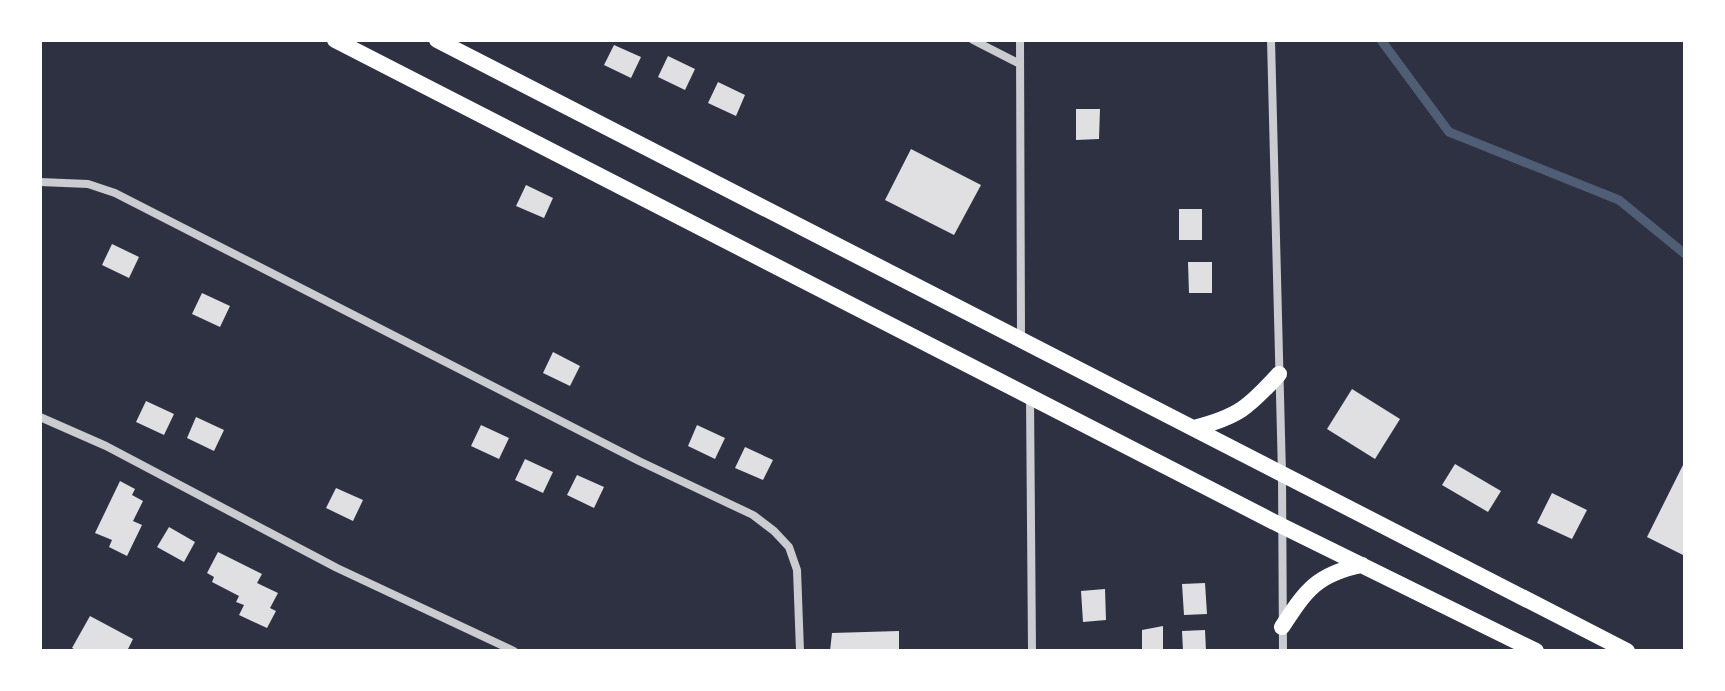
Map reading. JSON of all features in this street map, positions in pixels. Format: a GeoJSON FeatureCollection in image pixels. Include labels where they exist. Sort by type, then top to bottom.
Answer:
{"type":"FeatureCollection","features":[{"type":"Feature","properties":{"kind":"main road"},"geometry":{"type":"LineString","coordinates":[[335,40],[1280,525],[1536,651]]}},
{"type":"Feature","properties":{"kind":"main road"},"geometry":{"type":"LineString","coordinates":[[437,40],[1627,651]]}},
{"type":"Feature","properties":{"kind":"main road"},"geometry":{"type":"LineString","coordinates":[[1194,428],[1220,422],[1242,411],[1279,374]]}},
{"type":"Feature","properties":{"kind":"main road"},"geometry":{"type":"LineString","coordinates":[[1282,627],[1303,595],[1318,580],[1362,565]]}},
{"type":"Feature","properties":{"kind":"street"},"geometry":{"type":"LineString","coordinates":[[973,40],[1020,64]]}},
{"type":"Feature","properties":{"kind":"street"},"geometry":{"type":"LineString","coordinates":[[1020,40],[1021,339]]}},
{"type":"Feature","properties":{"kind":"street"},"geometry":{"type":"LineString","coordinates":[[1271,40],[1282,474],[1283,651]]}},
{"type":"Feature","properties":{"kind":"street"},"geometry":{"type":"LineString","coordinates":[[40,182],[88,184],[115,193],[639,461],[753,515],[789,547],[797,570],[800,651]]}},
{"type":"Feature","properties":{"kind":"street"},"geometry":{"type":"LineString","coordinates":[[1030,395],[1032,651]]}},
{"type":"Feature","properties":{"kind":"street"},"geometry":{"type":"LineString","coordinates":[[40,417],[79,433],[337,568],[514,651]]}},
{"type":"Feature","properties":{"kind":"building"},"geometry":{"type":"Polygon","coordinates":[[[614,45],[641,57],[631,78],[604,65],[614,45]]]}},
{"type":"Feature","properties":{"kind":"building"},"geometry":{"type":"Polygon","coordinates":[[[668,56],[695,69],[685,90],[658,77],[668,56]]]}},
{"type":"Feature","properties":{"kind":"building"},"geometry":{"type":"Polygon","coordinates":[[[718,82],[745,95],[736,116],[708,103],[718,82]]]}},
{"type":"Feature","properties":{"kind":"building"},"geometry":{"type":"Polygon","coordinates":[[[1076,109],[1100,109],[1099,139],[1076,140],[1076,109]]]}},
{"type":"Feature","properties":{"kind":"building"},"geometry":{"type":"Polygon","coordinates":[[[911,149],[981,185],[954,235],[885,200],[911,149]]]}},
{"type":"Feature","properties":{"kind":"building"},"geometry":{"type":"Polygon","coordinates":[[[526,185],[553,198],[544,218],[516,206],[526,185]]]}},
{"type":"Feature","properties":{"kind":"building"},"geometry":{"type":"Polygon","coordinates":[[[1179,209],[1202,209],[1202,240],[1179,240],[1179,209]]]}},
{"type":"Feature","properties":{"kind":"building"},"geometry":{"type":"Polygon","coordinates":[[[112,244],[139,257],[129,278],[102,265],[112,244]]]}},
{"type":"Feature","properties":{"kind":"building"},"geometry":{"type":"Polygon","coordinates":[[[1188,262],[1212,262],[1212,293],[1189,293],[1188,262]]]}},
{"type":"Feature","properties":{"kind":"building"},"geometry":{"type":"Polygon","coordinates":[[[202,293],[230,306],[220,327],[192,314],[202,293]]]}},
{"type":"Feature","properties":{"kind":"building"},"geometry":{"type":"Polygon","coordinates":[[[553,352],[580,366],[570,386],[543,373],[553,352]]]}},
{"type":"Feature","properties":{"kind":"building"},"geometry":{"type":"Polygon","coordinates":[[[1352,389],[1400,419],[1375,459],[1327,429],[1352,389]]]}},
{"type":"Feature","properties":{"kind":"building"},"geometry":{"type":"Polygon","coordinates":[[[146,401],[174,414],[164,435],[136,422],[146,401]]]}},
{"type":"Feature","properties":{"kind":"building"},"geometry":{"type":"Polygon","coordinates":[[[196,417],[224,430],[214,451],[187,438],[196,417]]]}},
{"type":"Feature","properties":{"kind":"building"},"geometry":{"type":"Polygon","coordinates":[[[481,425],[509,438],[499,459],[471,446],[481,425]]]}},
{"type":"Feature","properties":{"kind":"building"},"geometry":{"type":"Polygon","coordinates":[[[697,425],[725,438],[715,459],[688,446],[697,425]]]}},
{"type":"Feature","properties":{"kind":"building"},"geometry":{"type":"Polygon","coordinates":[[[745,447],[773,460],[763,480],[735,468],[745,447]]]}},
{"type":"Feature","properties":{"kind":"building"},"geometry":{"type":"Polygon","coordinates":[[[525,459],[553,472],[543,493],[515,480],[525,459]]]}},
{"type":"Feature","properties":{"kind":"building"},"geometry":{"type":"Polygon","coordinates":[[[1685,461],[1685,556],[1647,537],[1685,461]]]}},
{"type":"Feature","properties":{"kind":"building"},"geometry":{"type":"Polygon","coordinates":[[[1455,464],[1501,491],[1488,512],[1442,485],[1455,464]]]}},
{"type":"Feature","properties":{"kind":"building"},"geometry":{"type":"Polygon","coordinates":[[[577,475],[604,487],[594,508],[567,495],[577,475]]]}},
{"type":"Feature","properties":{"kind":"building"},"geometry":{"type":"Polygon","coordinates":[[[120,481],[135,489],[132,495],[143,501],[133,521],[142,525],[127,556],[109,547],[112,540],[95,533],[120,481]]]}},
{"type":"Feature","properties":{"kind":"building"},"geometry":{"type":"Polygon","coordinates":[[[336,488],[363,500],[353,521],[326,508],[336,488]]]}},
{"type":"Feature","properties":{"kind":"building"},"geometry":{"type":"Polygon","coordinates":[[[1552,493],[1587,510],[1572,539],[1537,523],[1552,493]]]}},
{"type":"Feature","properties":{"kind":"building"},"geometry":{"type":"Polygon","coordinates":[[[169,527],[195,542],[184,562],[157,547],[169,527]]]}},
{"type":"Feature","properties":{"kind":"building"},"geometry":{"type":"Polygon","coordinates":[[[218,552],[262,574],[257,583],[278,593],[270,608],[276,611],[267,628],[239,615],[244,605],[236,602],[239,596],[212,582],[214,577],[207,573],[218,552]]]}},
{"type":"Feature","properties":{"kind":"building"},"geometry":{"type":"Polygon","coordinates":[[[1205,583],[1207,614],[1184,615],[1182,584],[1205,583]]]}},
{"type":"Feature","properties":{"kind":"building"},"geometry":{"type":"Polygon","coordinates":[[[1105,589],[1106,620],[1083,622],[1081,591],[1105,589]]]}},
{"type":"Feature","properties":{"kind":"building"},"geometry":{"type":"Polygon","coordinates":[[[90,616],[133,639],[127,651],[78,651],[72,648],[90,616]]]}},
{"type":"Feature","properties":{"kind":"building"},"geometry":{"type":"Polygon","coordinates":[[[1163,626],[1163,651],[1142,651],[1142,630],[1163,626]]]}},
{"type":"Feature","properties":{"kind":"building"},"geometry":{"type":"Polygon","coordinates":[[[1205,630],[1206,651],[1183,651],[1182,631],[1205,630]]]}},
{"type":"Feature","properties":{"kind":"building"},"geometry":{"type":"Polygon","coordinates":[[[899,631],[899,651],[830,651],[832,633],[899,631]]]}},
{"type":"Feature","properties":{"kind":"waterway"},"geometry":{"type":"LineString","coordinates":[[1381,40],[1449,132],[1619,200],[1685,254]]}}]}
